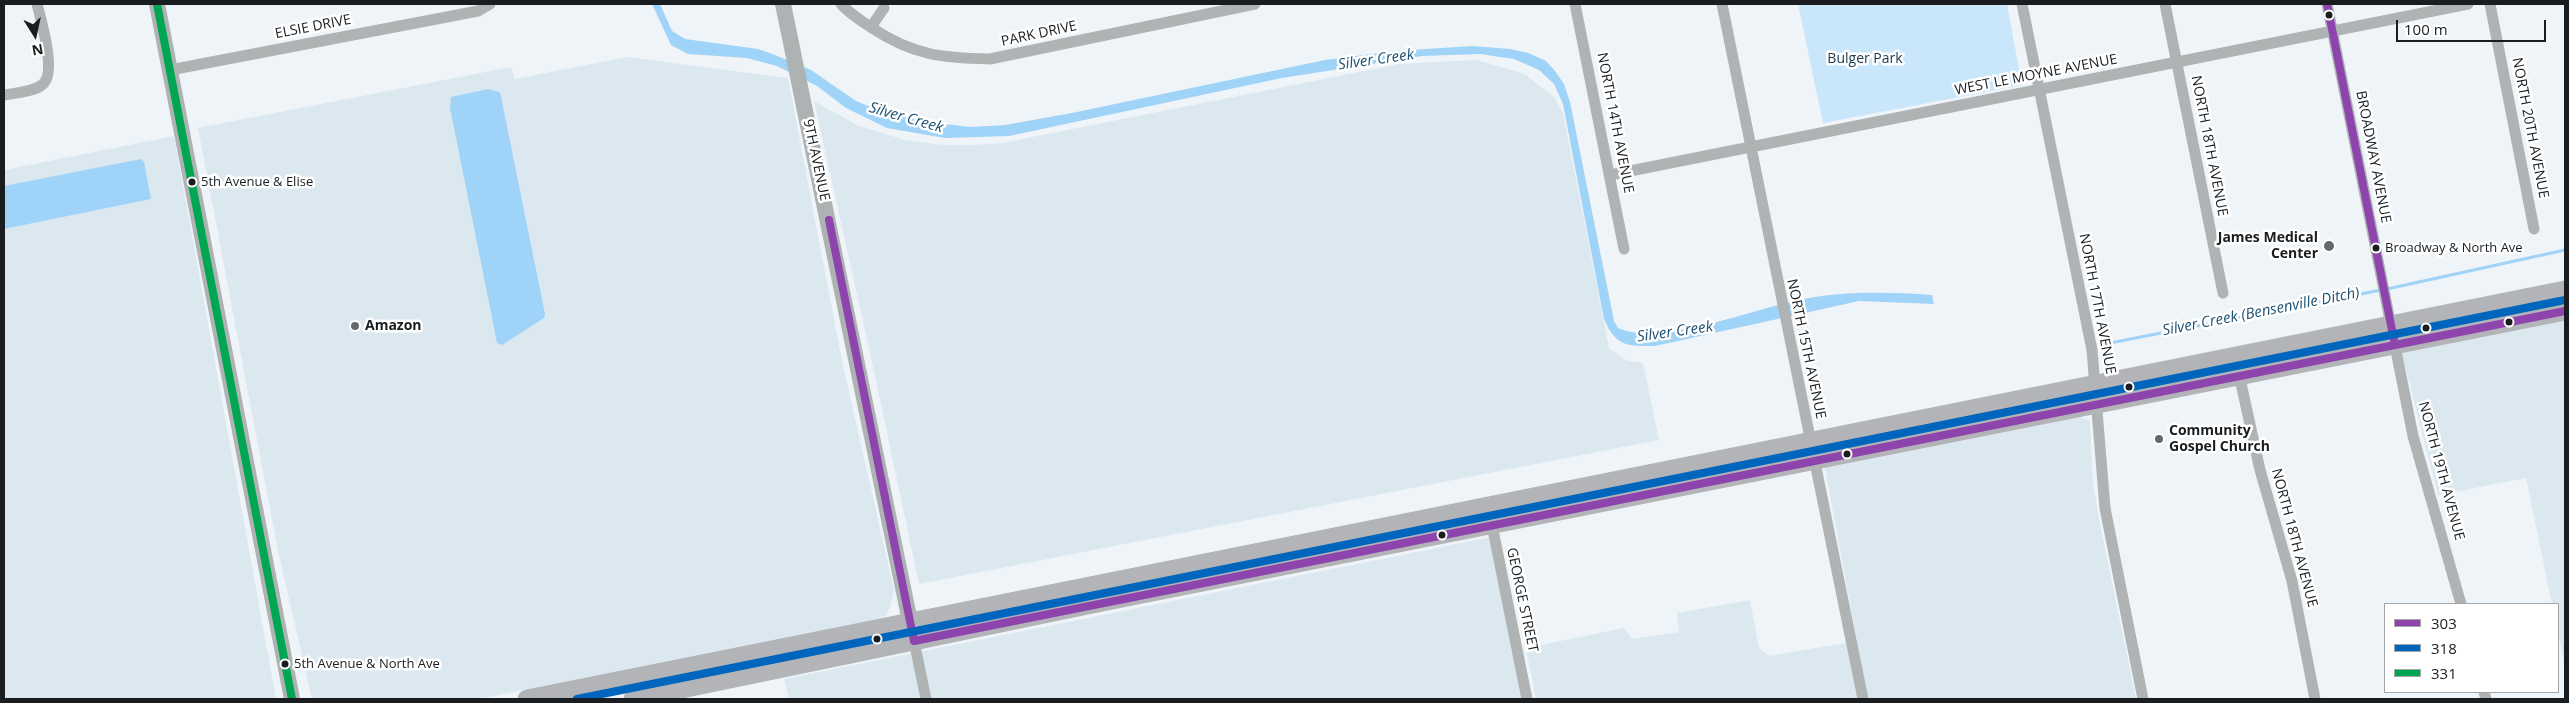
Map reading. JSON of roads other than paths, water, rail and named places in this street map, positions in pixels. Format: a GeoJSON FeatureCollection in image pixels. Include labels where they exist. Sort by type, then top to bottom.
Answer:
{"type":"FeatureCollection","features":[{"type":"Feature","properties":{"kind":"main road"},"geometry":{"type":"LineString","coordinates":[[527,699],[2565,290]]}},
{"type":"Feature","properties":{"kind":"main road"},"geometry":{"type":"LineString","coordinates":[[633,699],[2565,311]]}},
{"type":"Feature","properties":{"kind":"street"},"geometry":{"type":"LineString","coordinates":[[4,95],[36,88],[44,83],[48,75],[48,57],[37,4]]}},
{"type":"Feature","properties":{"kind":"street"},"geometry":{"type":"LineString","coordinates":[[157,4],[292,699]]}},
{"type":"Feature","properties":{"kind":"street","name":"ELSIE DRIVE"},"geometry":{"type":"LineString","coordinates":[[170,70],[478,11],[490,4]]}},
{"type":"Feature","properties":{"kind":"street","name":"9TH AVENUE"},"geometry":{"type":"LineString","coordinates":[[783,4],[926,699]]}},
{"type":"Feature","properties":{"kind":"street","name":"PARK DRIVE"},"geometry":{"type":"LineString","coordinates":[[841,4],[850,14],[896,44],[924,53],[953,58],[990,59],[1210,8],[1255,4]]}},
{"type":"Feature","properties":{"kind":"street","name":"NORTH 14TH AVENUE"},"geometry":{"type":"LineString","coordinates":[[1575,4],[1624,249]]}},
{"type":"Feature","properties":{"kind":"street","name":"NORTH 15TH AVENUE"},"geometry":{"type":"LineString","coordinates":[[1722,4],[1784,319],[1811,441],[1863,699]]}},
{"type":"Feature","properties":{"kind":"street","name":"NORTH 17TH AVENUE"},"geometry":{"type":"LineString","coordinates":[[2022,4],[2092,350],[2098,404],[2104,508],[2143,699]]}},
{"type":"Feature","properties":{"kind":"street","name":"NORTH 18TH AVENUE"},"geometry":{"type":"LineString","coordinates":[[2165,4],[2223,293]]}},
{"type":"Feature","properties":{"kind":"street","name":"BROADWAY AVENUE"},"geometry":{"type":"LineString","coordinates":[[2327,4],[2395,345]]}},
{"type":"Feature","properties":{"kind":"street","name":"WEST LE MOYNE AVENUE"},"geometry":{"type":"LineString","coordinates":[[1610,175],[2468,4]]}},
{"type":"Feature","properties":{"kind":"street","name":"NORTH 20TH AVENUE"},"geometry":{"type":"LineString","coordinates":[[2490,4],[2534,229]]}},
{"type":"Feature","properties":{"kind":"street"},"geometry":{"type":"LineString","coordinates":[[871,27],[884,8]]}},
{"type":"Feature","properties":{"kind":"street","name":"NORTH 19TH AVENUE"},"geometry":{"type":"LineString","coordinates":[[2395,345],[2413,436],[2461,603]]}},
{"type":"Feature","properties":{"kind":"street","name":"NORTH 18TH AVENUE"},"geometry":{"type":"LineString","coordinates":[[2235,356],[2260,470],[2292,581],[2315,699]]}},
{"type":"Feature","properties":{"kind":"street","name":"GEORGE STREET"},"geometry":{"type":"LineString","coordinates":[[1488,506],[1527,699]]}},
{"type":"Feature","properties":{"kind":"water"},"geometry":{"type":"Polygon","coordinates":[[[652,4],[660,4],[672,31],[685,39],[758,49],[775,55],[811,70],[856,101],[900,119],[971,127],[1005,125],[1072,113],[1325,60],[1395,51],[1473,46],[1510,49],[1528,53],[1546,61],[1555,71],[1564,84],[1570,102],[1614,321],[1618,328],[1636,333],[1682,330],[1799,300],[1849,294],[1932,295],[1934,304],[1859,301],[1655,346],[1630,345],[1618,340],[1608,328],[1604,319],[1563,104],[1554,84],[1539,70],[1514,59],[1480,54],[1422,56],[1282,78],[1009,136],[945,138],[887,128],[846,108],[817,86],[777,66],[747,58],[688,54],[671,45],[652,4]]]}},
{"type":"Feature","properties":{"kind":"water"},"geometry":{"type":"Polygon","coordinates":[[[488,89],[500,92],[545,314],[544,318],[502,345],[497,343],[450,108],[451,97],[488,89]]]}},
{"type":"Feature","properties":{"kind":"water"},"geometry":{"type":"Polygon","coordinates":[[[141,159],[144,162],[151,199],[4,229],[4,186],[141,159]]]}},
{"type":"Feature","properties":{"kind":"waterway","name":"Silver Creek"},"geometry":{"type":"LineString","coordinates":[[877,109],[914,121]]}},
{"type":"Feature","properties":{"kind":"waterway","name":"Silver Creek (Bensenville Ditch)"},"geometry":{"type":"LineString","coordinates":[[2387,289],[2565,250]]}},
{"type":"Feature","properties":{"kind":"waterway","name":"Silver Creek (Bensenville Ditch)"},"geometry":{"type":"LineString","coordinates":[[2105,344],[2381,290]]}},
{"type":"Feature","properties":{"kind":"place","name":"5th Avenue & Elise"},"geometry":{"type":"Point","coordinates":[192,182]}},
{"type":"Feature","properties":{"kind":"place","name":"James Medical Center"},"geometry":{"type":"Point","coordinates":[2329,246]}},
{"type":"Feature","properties":{"kind":"place","name":"Broadway & North Ave"},"geometry":{"type":"Point","coordinates":[2376,248]}},
{"type":"Feature","properties":{"kind":"place","name":"Amazon"},"geometry":{"type":"Point","coordinates":[355,326]}},
{"type":"Feature","properties":{"kind":"place","name":"Community Gospel Church"},"geometry":{"type":"Point","coordinates":[2159,439]}},
{"type":"Feature","properties":{"kind":"place","name":"5th Avenue & North Ave"},"geometry":{"type":"Point","coordinates":[285,664]}},
{"type":"Feature","properties":{"kind":"park label","name":"Bulger Park"},"geometry":{"type":"Point","coordinates":[1865,59]}}]}
